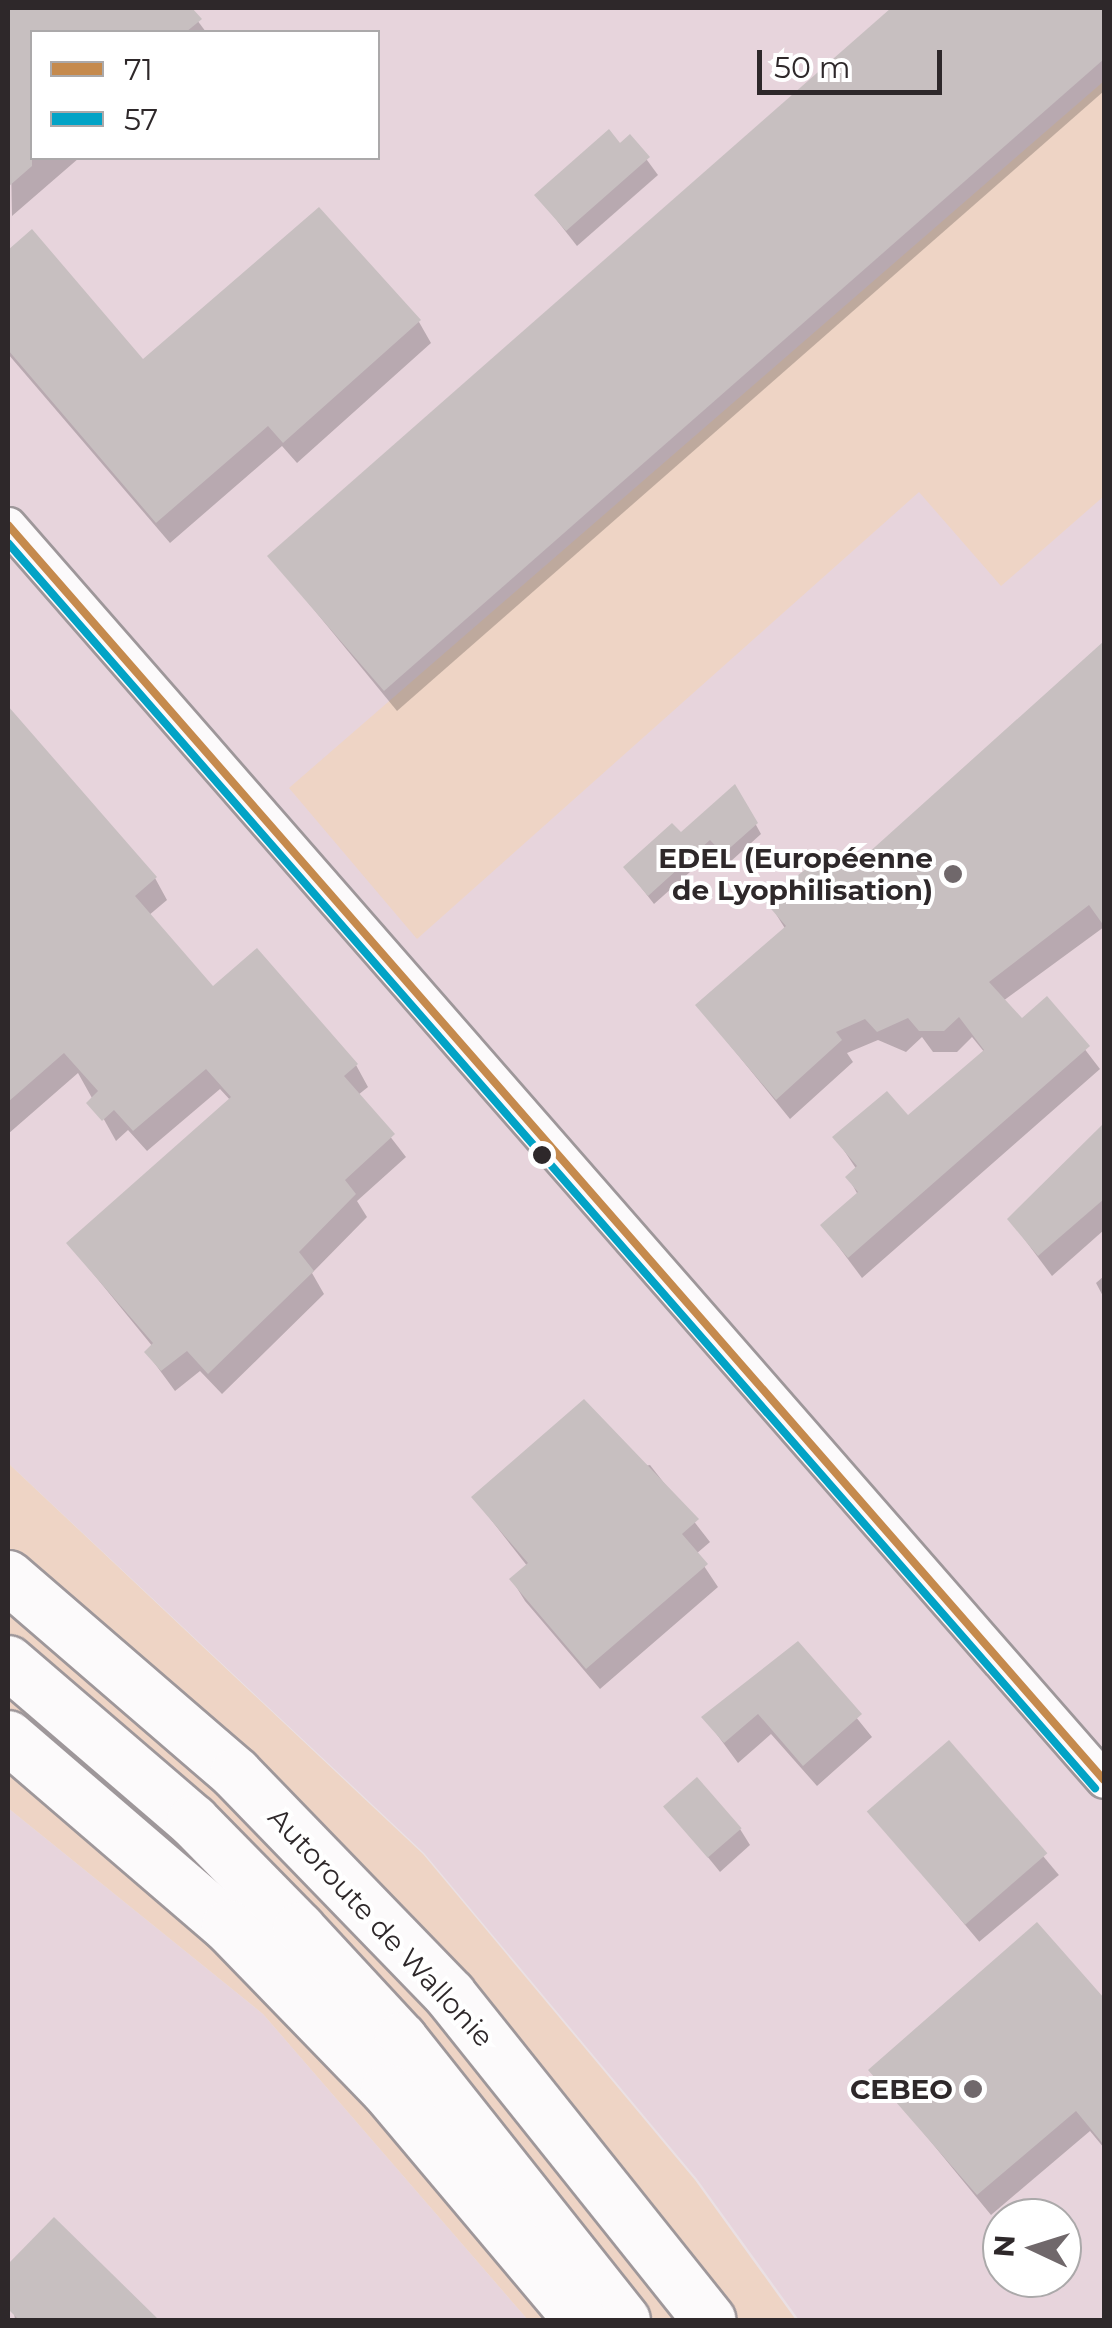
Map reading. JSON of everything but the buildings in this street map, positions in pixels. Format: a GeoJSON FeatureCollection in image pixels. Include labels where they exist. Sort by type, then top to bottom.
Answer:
{"type":"FeatureCollection","features":[{"type":"Feature","properties":{"kind":"highway","name":"Autoroute de Wallonie"},"geometry":{"type":"LineString","coordinates":[[8,1577],[222,1762],[385,1926],[584,2155],[708,2320]]}},
{"type":"Feature","properties":{"kind":"highway"},"geometry":{"type":"LineString","coordinates":[[8,1662],[194,1822],[402,2039],[624,2320]]}},
{"type":"Feature","properties":{"kind":"highway"},"geometry":{"type":"LineString","coordinates":[[8,1737],[228,1926],[387,2090],[580,2320]]}},
{"type":"Feature","properties":{"kind":"street"},"geometry":{"type":"LineString","coordinates":[[8,524],[1104,1780]]}},
{"type":"Feature","properties":{"kind":"shaded area"},"geometry":{"type":"Polygon","coordinates":[[[8,8],[1104,8],[1104,2320],[799,2320],[697,2179],[424,1853],[8,1463],[8,8]]]}},
{"type":"Feature","properties":{"kind":"shaded area"},"geometry":{"type":"Polygon","coordinates":[[[1104,81],[1104,496],[1001,586],[919,492],[417,939],[289,788],[1104,81]]]}},
{"type":"Feature","properties":{"kind":"shaded area"},"geometry":{"type":"Polygon","coordinates":[[[8,1463],[423,1854],[695,2180],[796,2320],[528,2320],[263,2014],[8,1808],[8,1463]]]}},
{"type":"Feature","properties":{"kind":"shaded area"},"geometry":{"type":"Polygon","coordinates":[[[8,1808],[263,2014],[528,2320],[8,2320],[8,1808]]]}},
{"type":"Feature","properties":{"kind":"transit line","name":"71"},"geometry":{"type":"LineString","coordinates":[[8,525],[1104,1780]]}},
{"type":"Feature","properties":{"kind":"transit line","name":"57"},"geometry":{"type":"LineString","coordinates":[[8,543],[1095,1788]]}},
{"type":"Feature","properties":{"kind":"place","name":"EDEL (Européenne de Lyophilisation)"},"geometry":{"type":"Point","coordinates":[953,874]}},
{"type":"Feature","properties":{"kind":"place","name":"CEBEO"},"geometry":{"type":"Point","coordinates":[973,2089]}}]}
